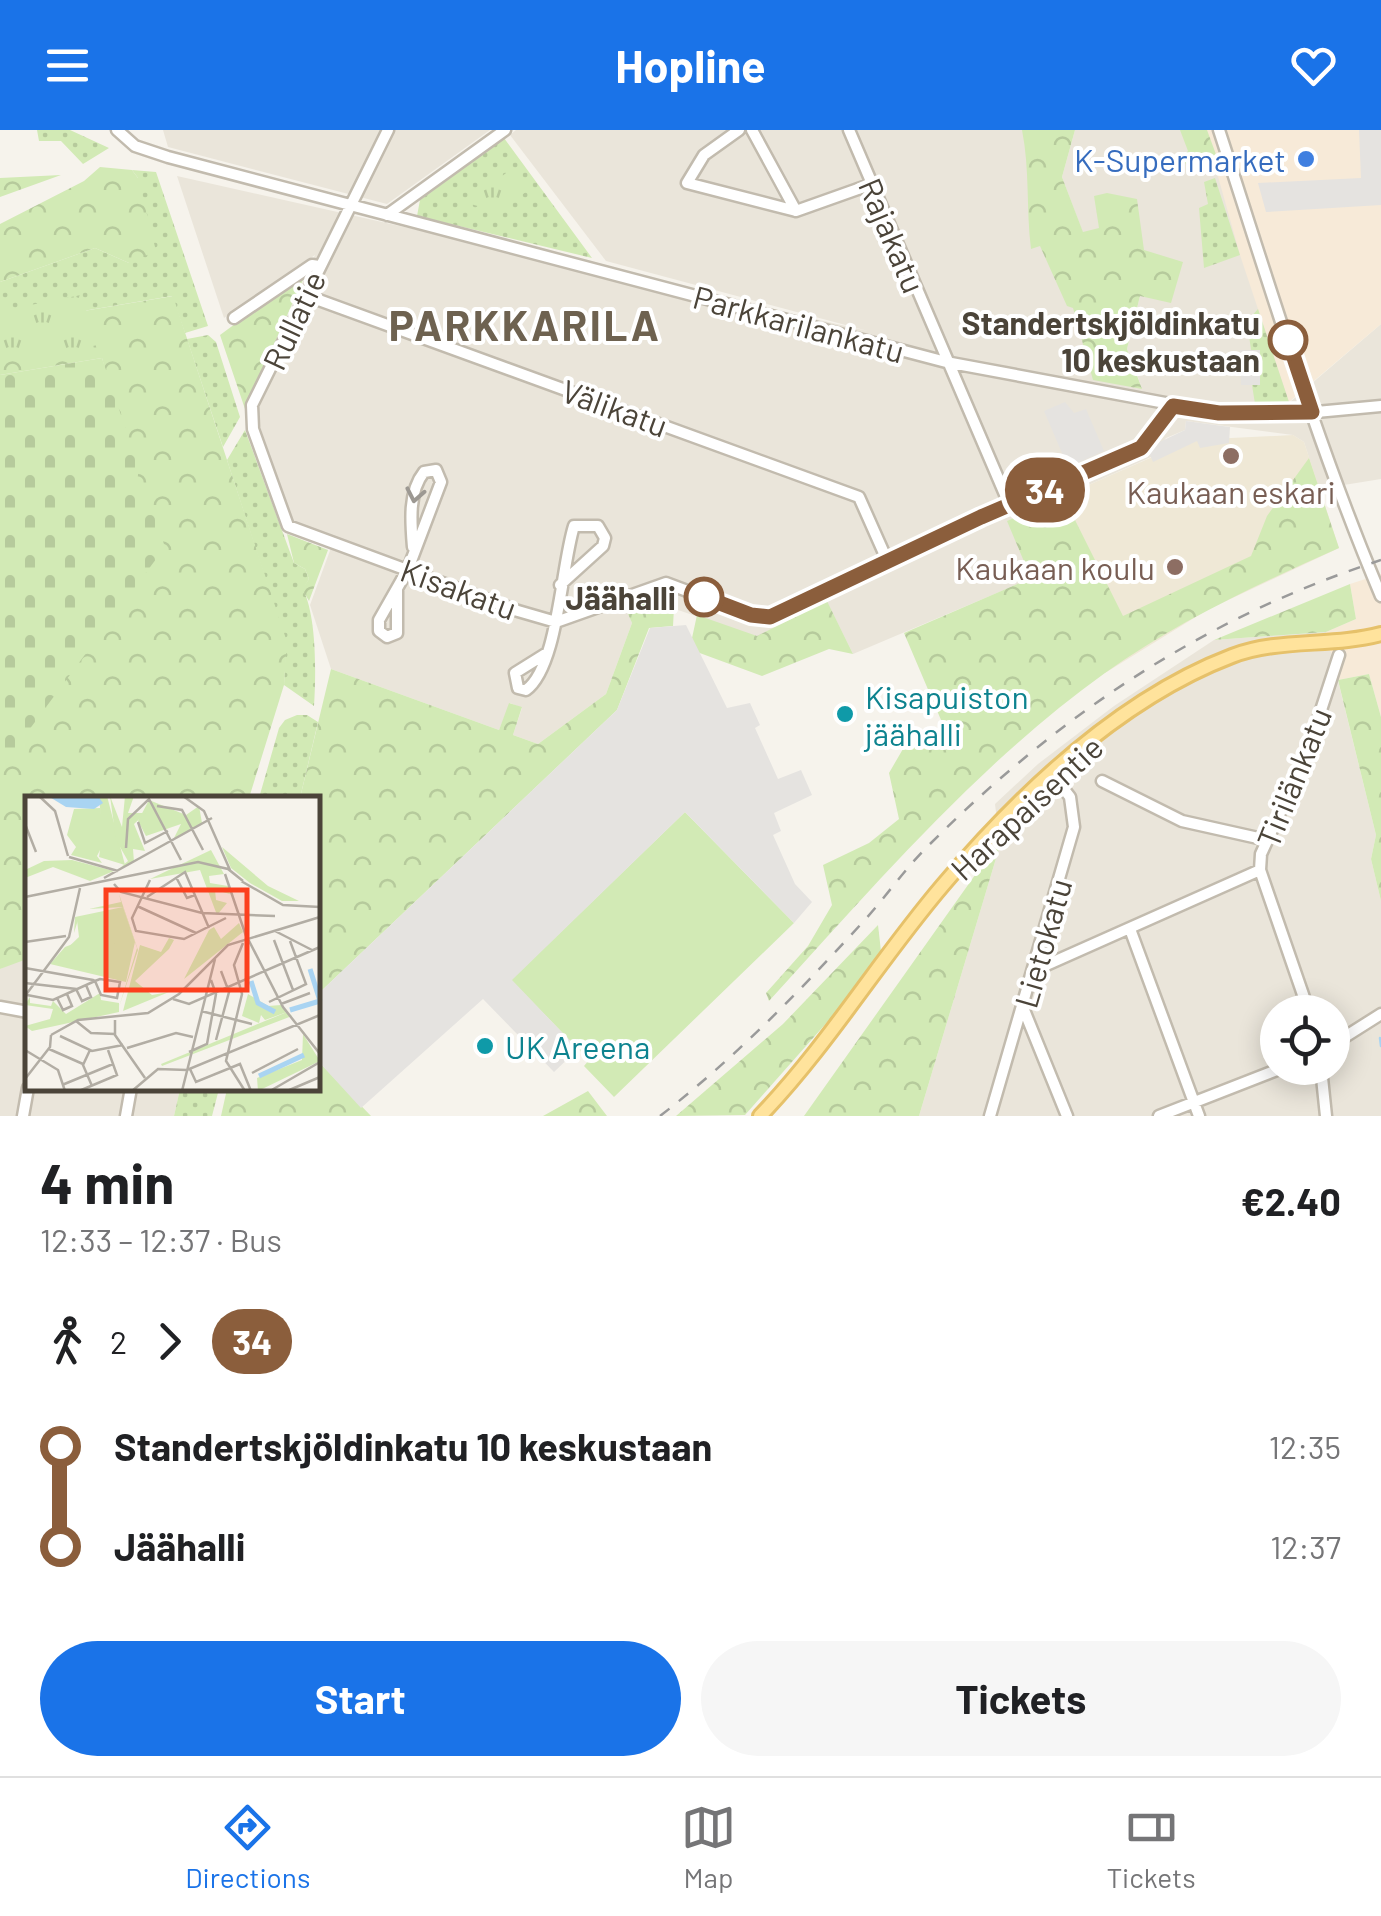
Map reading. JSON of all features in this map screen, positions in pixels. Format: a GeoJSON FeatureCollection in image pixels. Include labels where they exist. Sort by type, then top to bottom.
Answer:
{"type":"FeatureCollection","features":[{"type":"Feature","properties":{"kind":"main road","name":"Harapaisentie"},"geometry":{"type":"LineString","coordinates":[[760,1116],[829,1039],[942,885],[1052,774],[1129,713],[1196,671],[1237,654],[1381,634]]}},
{"type":"Feature","properties":{"kind":"street","name":"Parkkarilankatu"},"geometry":{"type":"LineString","coordinates":[[116,130],[135,146],[152,153],[946,362],[1219,413],[1312,412],[1381,406]]}},
{"type":"Feature","properties":{"kind":"street","name":"Rullatie"},"geometry":{"type":"LineString","coordinates":[[283,519],[253,430],[252,405],[315,266],[388,130]]}},
{"type":"Feature","properties":{"kind":"street"},"geometry":{"type":"LineString","coordinates":[[388,215],[504,130]]}},
{"type":"Feature","properties":{"kind":"street"},"geometry":{"type":"LineString","coordinates":[[739,130],[704,155],[687,184],[796,211],[872,184]]}},
{"type":"Feature","properties":{"kind":"street"},"geometry":{"type":"LineString","coordinates":[[752,130],[796,211]]}},
{"type":"Feature","properties":{"kind":"street","name":"Rajakatu"},"geometry":{"type":"LineString","coordinates":[[849,130],[1010,506]]}},
{"type":"Feature","properties":{"kind":"street"},"geometry":{"type":"LineString","coordinates":[[1219,130],[1312,412],[1381,596]]}},
{"type":"Feature","properties":{"kind":"street"},"geometry":{"type":"LineString","coordinates":[[234,318],[315,266]]}},
{"type":"Feature","properties":{"kind":"street","name":"Välikatu"},"geometry":{"type":"LineString","coordinates":[[305,295],[859,497],[887,560]]}},
{"type":"Feature","properties":{"kind":"street","name":"Kisakatu"},"geometry":{"type":"LineString","coordinates":[[283,519],[294,530],[556,622],[666,583],[751,615],[770,617],[887,560],[1141,448],[1173,406]]}},
{"type":"Feature","properties":{"kind":"street"},"geometry":{"type":"LineString","coordinates":[[397,589],[441,482],[436,470],[424,472],[416,484],[413,548]]}},
{"type":"Feature","properties":{"kind":"street"},"geometry":{"type":"LineString","coordinates":[[547,653],[556,622],[560,584],[574,526],[598,526],[605,538],[602,546],[560,584]]}},
{"type":"Feature","properties":{"kind":"street","name":"Tirilänkatu"},"geometry":{"type":"LineString","coordinates":[[1302,995],[1260,870],[1268,840],[1306,756],[1340,655]]}},
{"type":"Feature","properties":{"kind":"street","name":"Lietokatu"},"geometry":{"type":"LineString","coordinates":[[990,1116],[1074,827],[1070,797],[1052,774]]}},
{"type":"Feature","properties":{"kind":"street"},"geometry":{"type":"LineString","coordinates":[[1102,781],[1182,821],[1268,840]]}},
{"type":"Feature","properties":{"kind":"street"},"geometry":{"type":"LineString","coordinates":[[1033,971],[1260,870]]}},
{"type":"Feature","properties":{"kind":"street"},"geometry":{"type":"LineString","coordinates":[[1130,930],[1199,1116]]}},
{"type":"Feature","properties":{"kind":"street"},"geometry":{"type":"LineString","coordinates":[[0,1007],[25,1011]]}},
{"type":"Feature","properties":{"kind":"street"},"geometry":{"type":"LineString","coordinates":[[1023,1008],[1067,1116]]}},
{"type":"Feature","properties":{"kind":"street"},"geometry":{"type":"LineString","coordinates":[[1350,1034],[1381,1014]]}},
{"type":"Feature","properties":{"kind":"street"},"geometry":{"type":"LineString","coordinates":[[1159,1116],[1260,1076]]}},
{"type":"Feature","properties":{"kind":"street"},"geometry":{"type":"LineString","coordinates":[[1323,1085],[1326,1116]]}},
{"type":"Feature","properties":{"kind":"street"},"geometry":{"type":"LineString","coordinates":[[24,1116],[28,1091]]}},
{"type":"Feature","properties":{"kind":"street"},"geometry":{"type":"LineString","coordinates":[[126,1116],[130,1091]]}},
{"type":"Feature","properties":{"kind":"shaded area"},"geometry":{"type":"Polygon","coordinates":[[[163,130],[490,130],[387,204],[168,147],[163,130]]]}},
{"type":"Feature","properties":{"kind":"shaded area"},"geometry":{"type":"Polygon","coordinates":[[[516,130],[1030,130],[1142,388],[1127,349],[1140,296],[1083,233],[1062,177],[1075,130],[1205,130],[1290,402],[1381,324],[1381,479],[1319,489],[1304,442],[1293,435],[1186,421],[1185,430],[1166,438],[1151,457],[1008,521],[1032,578],[853,654],[827,602],[757,637],[643,598],[625,605],[632,623],[606,694],[538,744],[513,735],[522,708],[510,703],[499,730],[331,669],[310,605],[335,537],[293,523],[250,397],[315,255],[224,318],[177,176],[868,331],[606,261],[510,135],[516,130]]]}},
{"type":"Feature","properties":{"kind":"shaded area"},"geometry":{"type":"Polygon","coordinates":[[[1205,130],[1381,130],[1381,324],[1289,402],[1240,255],[1205,130]]]}},
{"type":"Feature","properties":{"kind":"shaded area"},"geometry":{"type":"Polygon","coordinates":[[[1359,130],[1381,130],[1381,205],[1266,212],[1258,183],[1361,178],[1359,130]]]}},
{"type":"Feature","properties":{"kind":"shaded area"},"geometry":{"type":"Polygon","coordinates":[[[1240,350],[1260,350],[1260,385],[1241,385],[1240,350]]]}},
{"type":"Feature","properties":{"kind":"shaded area"},"geometry":{"type":"Polygon","coordinates":[[[1065,402],[1074,413],[1086,409],[1104,451],[1068,467],[1044,411],[1065,402]]]}},
{"type":"Feature","properties":{"kind":"shaded area"},"geometry":{"type":"Polygon","coordinates":[[[1186,421],[1230,427],[1229,443],[1200,448],[1197,441],[1153,462],[1147,448],[1185,430],[1186,421]]]}},
{"type":"Feature","properties":{"kind":"shaded area","name":"Kaukaan koulu"},"geometry":{"type":"Polygon","coordinates":[[[1293,435],[1304,442],[1339,548],[1207,610],[1105,673],[1027,512],[1191,440],[1293,435]]]}},
{"type":"Feature","properties":{"kind":"shaded area"},"geometry":{"type":"Polygon","coordinates":[[[1381,574],[1381,717],[1369,674],[1338,680],[1326,632],[1356,619],[1350,584],[1381,574]]]}},
{"type":"Feature","properties":{"kind":"shaded area"},"geometry":{"type":"Polygon","coordinates":[[[686,625],[727,708],[750,703],[760,725],[755,728],[778,779],[801,770],[812,795],[774,813],[781,831],[773,835],[795,884],[812,902],[794,923],[685,812],[512,980],[578,1049],[554,1072],[483,999],[361,1108],[320,1063],[320,992],[617,710],[650,628],[686,625]]]}},
{"type":"Feature","properties":{"kind":"shaded area"},"geometry":{"type":"Polygon","coordinates":[[[1326,632],[1376,835],[1371,859],[1381,901],[1381,1116],[919,1116],[1000,845],[995,804],[1038,764],[1114,706],[1214,640],[1326,632]]]}},
{"type":"Feature","properties":{"kind":"shaded area"},"geometry":{"type":"Polygon","coordinates":[[[25,959],[25,1091],[180,1091],[174,1116],[0,1116],[0,969],[25,959]]]}},
{"type":"Feature","properties":{"kind":"green space"},"geometry":{"type":"Polygon","coordinates":[[[37,130],[70,130],[109,148],[83,164],[61,141],[39,141],[37,130]]]}},
{"type":"Feature","properties":{"kind":"green space"},"geometry":{"type":"Polygon","coordinates":[[[1022,130],[1075,130],[1062,177],[1083,232],[1099,228],[1094,196],[1107,193],[1137,199],[1144,250],[1183,262],[1171,303],[1140,296],[1127,349],[1142,389],[1093,380],[1073,308],[1067,306],[1040,246],[1031,249],[1022,130]]]}},
{"type":"Feature","properties":{"kind":"green space"},"geometry":{"type":"Polygon","coordinates":[[[1180,130],[1207,130],[1221,168],[1191,173],[1182,157],[1188,151],[1180,130]]]}},
{"type":"Feature","properties":{"kind":"green space"},"geometry":{"type":"Polygon","coordinates":[[[504,138],[592,258],[417,216],[420,200],[504,138]]]}},
{"type":"Feature","properties":{"kind":"green space"},"geometry":{"type":"Polygon","coordinates":[[[100,167],[132,170],[138,178],[156,251],[129,263],[95,248],[0,282],[0,224],[84,181],[100,167]]]}},
{"type":"Feature","properties":{"kind":"green space"},"geometry":{"type":"Polygon","coordinates":[[[132,170],[156,172],[208,326],[185,333],[172,296],[0,325],[0,282],[95,248],[129,263],[138,178],[132,170]]]}},
{"type":"Feature","properties":{"kind":"green space"},"geometry":{"type":"Polygon","coordinates":[[[510,170],[527,191],[499,212],[467,203],[510,170]]]}},
{"type":"Feature","properties":{"kind":"green space"},"geometry":{"type":"Polygon","coordinates":[[[61,175],[0,197],[0,178],[61,175]]]}},
{"type":"Feature","properties":{"kind":"green space"},"geometry":{"type":"Polygon","coordinates":[[[1215,178],[1240,255],[1204,268],[1199,208],[1208,204],[1204,182],[1215,178]]]}},
{"type":"Feature","properties":{"kind":"green space"},"geometry":{"type":"Polygon","coordinates":[[[307,271],[245,409],[220,335],[307,271]]]}},
{"type":"Feature","properties":{"kind":"green space"},"geometry":{"type":"Polygon","coordinates":[[[81,295],[98,345],[0,363],[0,311],[81,295]]]}},
{"type":"Feature","properties":{"kind":"green space"},"geometry":{"type":"Polygon","coordinates":[[[173,296],[287,642],[284,685],[250,796],[25,796],[25,960],[0,969],[0,722],[136,487],[102,358],[0,375],[0,325],[173,296]]]}},
{"type":"Feature","properties":{"kind":"green space"},"geometry":{"type":"Polygon","coordinates":[[[1258,309],[1289,402],[1255,404],[1252,385],[1259,385],[1259,350],[1251,350],[1247,321],[1258,309]]]}},
{"type":"Feature","properties":{"kind":"green space"},"geometry":{"type":"Polygon","coordinates":[[[208,335],[216,342],[240,417],[223,447],[187,339],[208,335]]]}},
{"type":"Feature","properties":{"kind":"green space"},"geometry":{"type":"Polygon","coordinates":[[[102,358],[139,469],[136,487],[148,498],[165,547],[0,769],[0,375],[102,358]]]}},
{"type":"Feature","properties":{"kind":"green space"},"geometry":{"type":"Polygon","coordinates":[[[245,430],[294,563],[305,569],[309,579],[303,589],[313,630],[314,706],[284,685],[286,642],[227,460],[245,430]]]}},
{"type":"Feature","properties":{"kind":"green space"},"geometry":{"type":"Polygon","coordinates":[[[1309,458],[1339,548],[1190,620],[1133,654],[1058,708],[929,828],[769,1001],[766,993],[808,946],[832,905],[823,865],[869,843],[899,819],[889,773],[907,742],[944,727],[904,633],[1031,578],[1007,521],[1063,496],[1123,616],[1251,556],[1267,516],[1309,458]]]}},
{"type":"Feature","properties":{"kind":"green space"},"geometry":{"type":"Polygon","coordinates":[[[287,534],[328,550],[309,601],[302,589],[309,579],[305,569],[294,563],[287,534]]]}},
{"type":"Feature","properties":{"kind":"green space"},"geometry":{"type":"Polygon","coordinates":[[[1350,584],[1356,619],[1326,632],[1214,640],[1350,584]]]}},
{"type":"Feature","properties":{"kind":"green space"},"geometry":{"type":"Polygon","coordinates":[[[643,597],[674,608],[673,626],[649,628],[617,710],[320,992],[320,796],[300,796],[331,669],[499,730],[509,703],[522,707],[513,735],[538,744],[606,694],[632,623],[624,605],[643,597]]]}},
{"type":"Feature","properties":{"kind":"green space"},"geometry":{"type":"Polygon","coordinates":[[[827,601],[853,654],[829,649],[762,676],[697,652],[692,638],[697,615],[757,636],[827,601]]]}},
{"type":"Feature","properties":{"kind":"green space"},"geometry":{"type":"Polygon","coordinates":[[[1369,674],[1381,717],[1381,901],[1371,859],[1376,835],[1338,680],[1369,674]]]}},
{"type":"Feature","properties":{"kind":"green space"},"geometry":{"type":"Polygon","coordinates":[[[307,715],[318,722],[300,796],[260,796],[279,728],[285,720],[307,715]]]}},
{"type":"Feature","properties":{"kind":"green space"},"geometry":{"type":"Polygon","coordinates":[[[685,812],[794,923],[614,1097],[584,1066],[589,1060],[511,980],[685,812]]]}},
{"type":"Feature","properties":{"kind":"green space"},"geometry":{"type":"Polygon","coordinates":[[[1000,845],[919,1116],[804,1116],[980,868],[1000,845]]]}},
{"type":"Feature","properties":{"kind":"green space"},"geometry":{"type":"Polygon","coordinates":[[[878,925],[882,960],[745,1115],[676,1116],[783,1024],[878,925]]]}},
{"type":"Feature","properties":{"kind":"green space"},"geometry":{"type":"Polygon","coordinates":[[[320,1063],[371,1116],[221,1116],[227,1091],[320,1091],[320,1063]]]}},
{"type":"Feature","properties":{"kind":"green space"},"geometry":{"type":"Polygon","coordinates":[[[180,1091],[218,1091],[212,1116],[174,1116],[180,1091]]]}},
{"type":"Feature","properties":{"kind":"green space"},"geometry":{"type":"Polygon","coordinates":[[[588,1091],[607,1116],[543,1116],[588,1091]]]}},
{"type":"Feature","properties":{"kind":"waterway"},"geometry":{"type":"LineString","coordinates":[[1380,1038],[1381,1046]]}},
{"type":"Feature","properties":{"kind":"railway"},"geometry":{"type":"LineString","coordinates":[[660,1116],[765,1024],[862,923],[922,852],[981,796],[1085,711],[1196,640],[1316,583],[1381,560]]}},
{"type":"Feature","properties":{"kind":"bus line","name":"34"},"geometry":{"type":"LineString","coordinates":[[704,597],[751,615],[770,617],[981,517],[1141,448],[1173,406],[1254,415],[1312,412],[1288,340]]}},
{"type":"Feature","properties":{"kind":"place","name":"K-Supermarket"},"geometry":{"type":"Point","coordinates":[1306,159]}},
{"type":"Feature","properties":{"kind":"place","name":"Standertskjöldinkatu 10 keskustaan"},"geometry":{"type":"Point","coordinates":[1288,340]}},
{"type":"Feature","properties":{"kind":"place","name":"Kaukaan eskari"},"geometry":{"type":"Point","coordinates":[1231,456]}},
{"type":"Feature","properties":{"kind":"place","name":"Kaukaan koulu"},"geometry":{"type":"Point","coordinates":[1175,567]}},
{"type":"Feature","properties":{"kind":"place","name":"Jäähalli"},"geometry":{"type":"Point","coordinates":[704,597]}},
{"type":"Feature","properties":{"kind":"place","name":"Kisapuiston jäähalli"},"geometry":{"type":"Point","coordinates":[845,714]}},
{"type":"Feature","properties":{"kind":"place","name":"UK Areena"},"geometry":{"type":"Point","coordinates":[485,1046]}},
{"type":"Feature","properties":{"kind":"district","name":"PARKKARILA"},"geometry":{"type":"Point","coordinates":[525,324]}}]}
